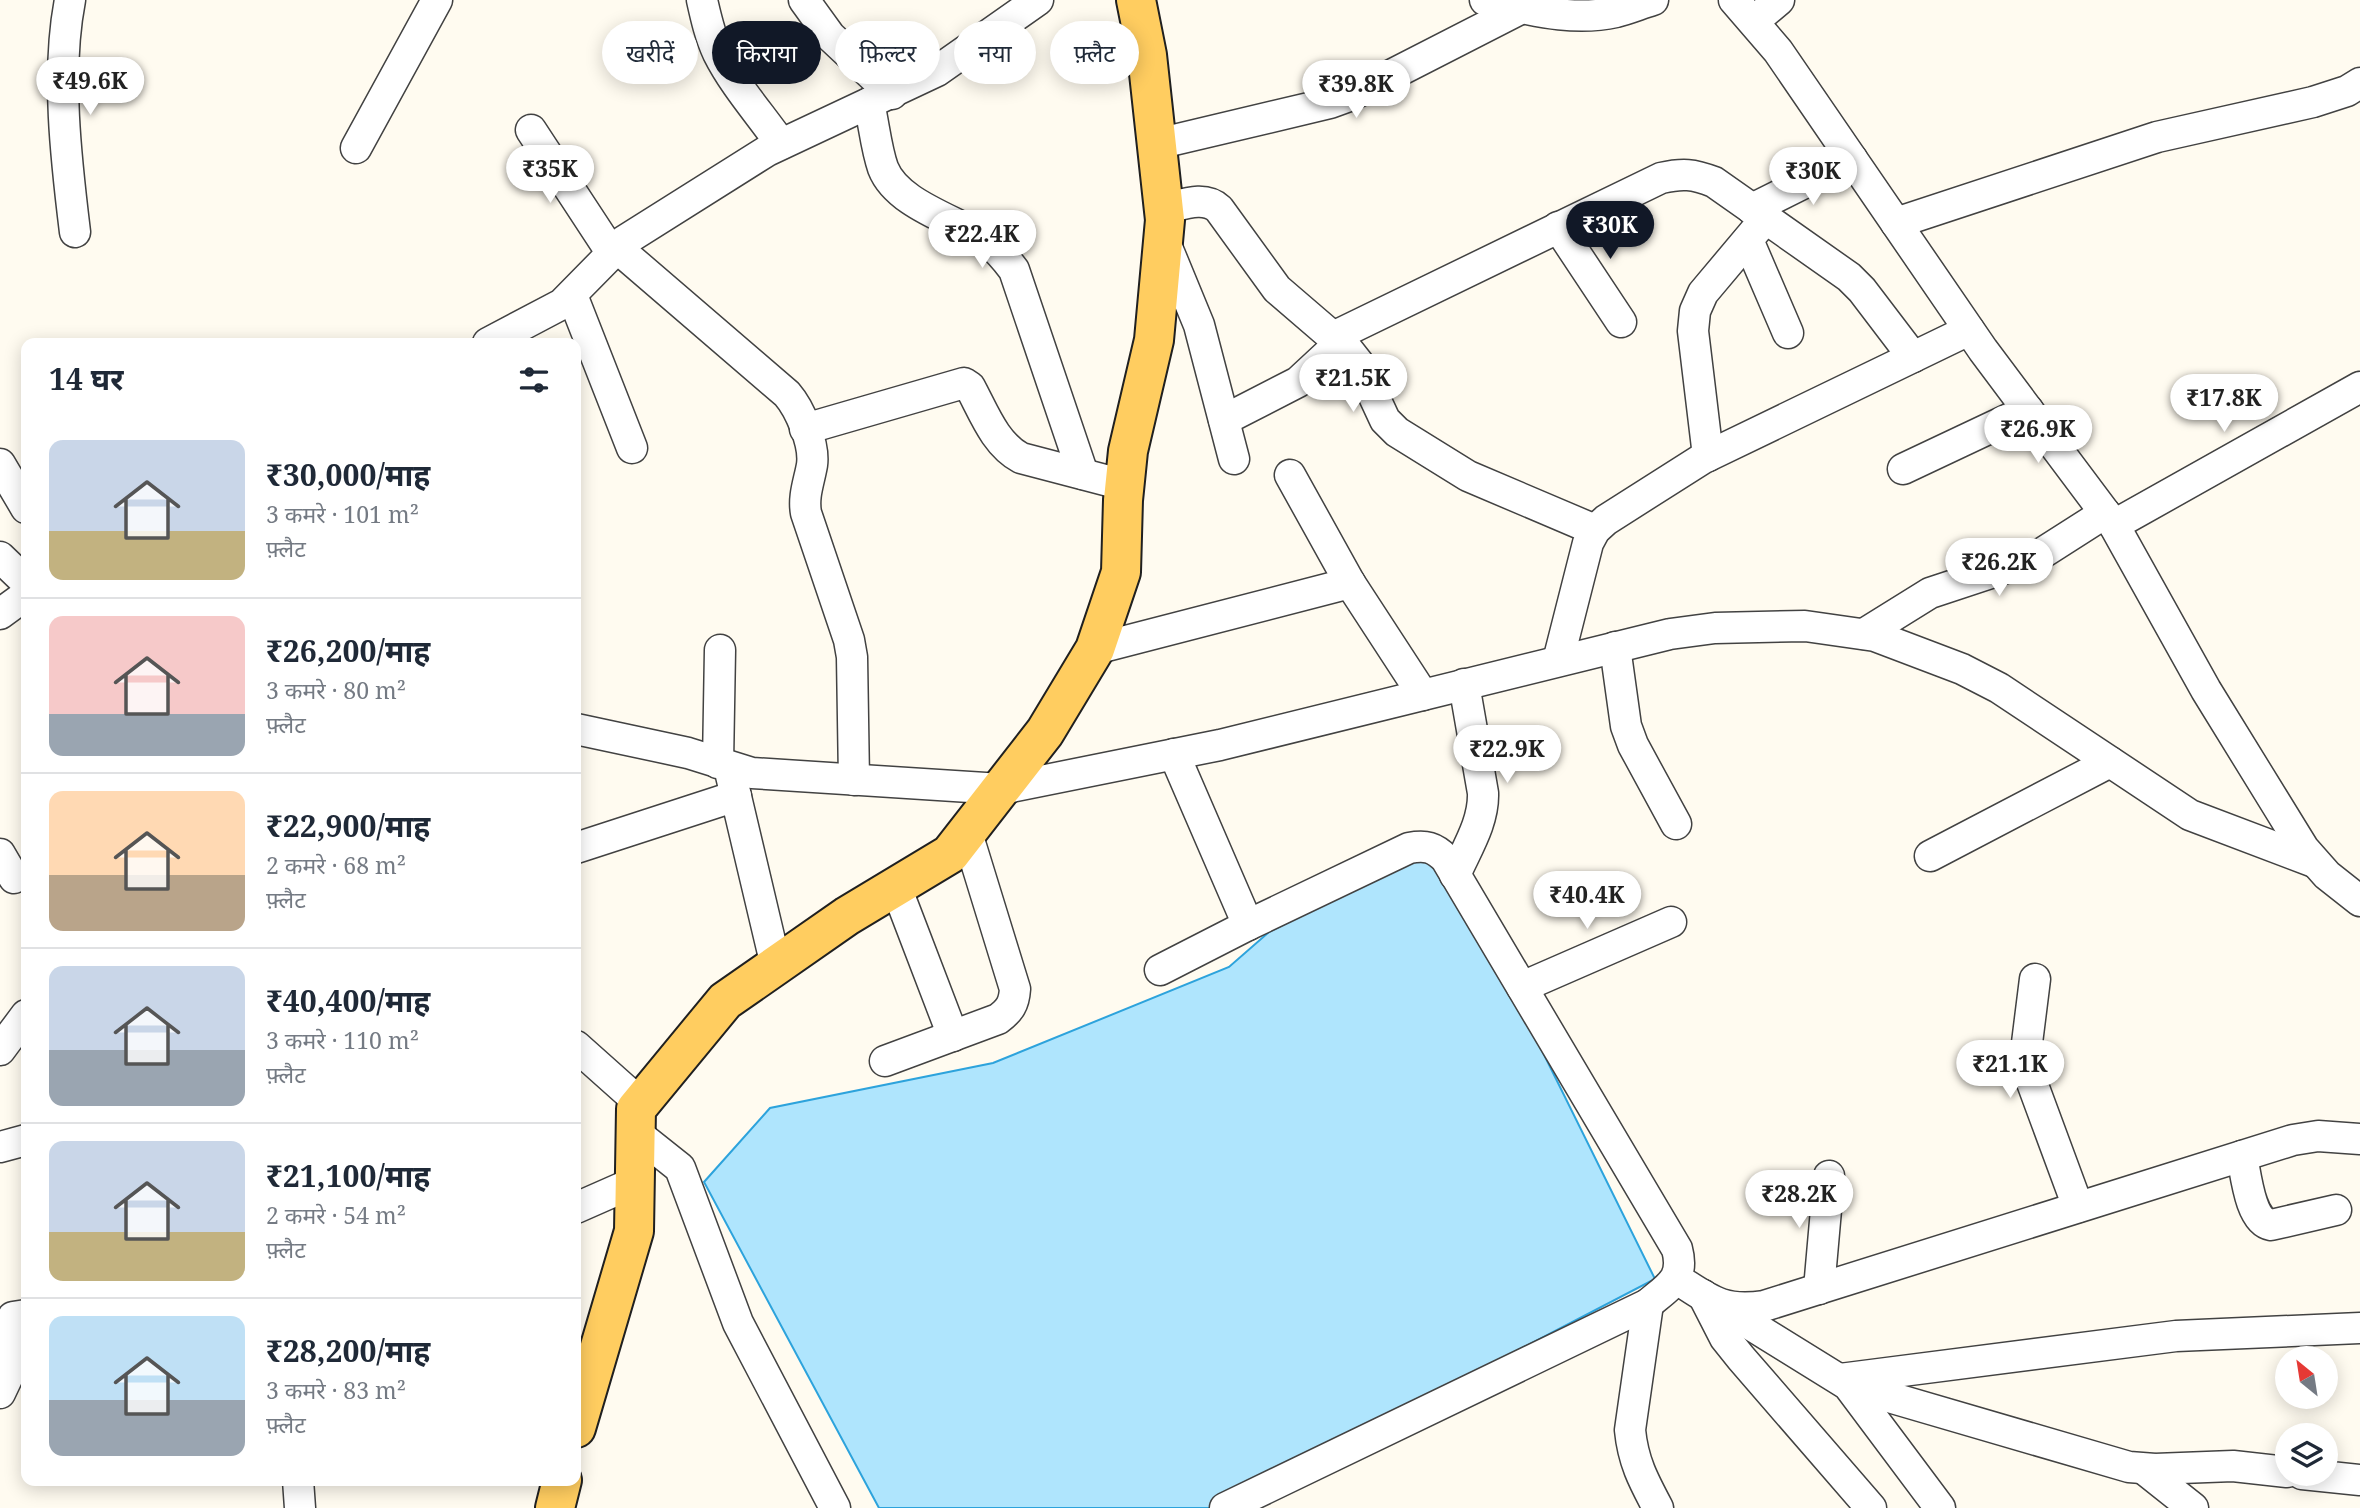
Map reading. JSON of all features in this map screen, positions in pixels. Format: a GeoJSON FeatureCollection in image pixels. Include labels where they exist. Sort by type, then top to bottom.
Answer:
{"type":"FeatureCollection","features":[{"type":"Feature","properties":{"kind":"main road"},"geometry":{"type":"LineString","coordinates":[[581,1411],[634,1231],[638,1119],[725,1001],[847,916],[950,854],[1045,732],[1095,649],[1122,572],[1128,451],[1154,340],[1164,224],[1147,55],[1136,0]]}},
{"type":"Feature","properties":{"kind":"main road"},"geometry":{"type":"LineString","coordinates":[[555,1508],[560,1486]]}},
{"type":"Feature","properties":{"kind":"street"},"geometry":{"type":"LineString","coordinates":[[70,0],[64,50],[65,151],[75,232]]}},
{"type":"Feature","properties":{"kind":"street"},"geometry":{"type":"LineString","coordinates":[[356,148],[437,0]]}},
{"type":"Feature","properties":{"kind":"street"},"geometry":{"type":"LineString","coordinates":[[702,0],[718,53],[781,144]]}},
{"type":"Feature","properties":{"kind":"street"},"geometry":{"type":"LineString","coordinates":[[804,0],[880,99],[884,168],[893,184],[906,197],[985,239],[1002,253],[1014,270],[1083,474]]}},
{"type":"Feature","properties":{"kind":"street"},"geometry":{"type":"LineString","coordinates":[[497,338],[562,304],[614,249],[781,144],[880,99],[953,61],[1038,0]]}},
{"type":"Feature","properties":{"kind":"street"},"geometry":{"type":"LineString","coordinates":[[1485,0],[1569,16],[1617,12],[1653,0]]}},
{"type":"Feature","properties":{"kind":"street"},"geometry":{"type":"LineString","coordinates":[[1779,0],[1744,11],[1778,51],[1969,330],[2109,519],[2206,690],[2304,849],[2314,862],[2360,901]]}},
{"type":"Feature","properties":{"kind":"street"},"geometry":{"type":"LineString","coordinates":[[1157,144],[1305,111],[1341,99],[1522,8]]}},
{"type":"Feature","properties":{"kind":"street"},"geometry":{"type":"LineString","coordinates":[[1896,223],[2157,137],[2314,102],[2347,91],[2360,83]]}},
{"type":"Feature","properties":{"kind":"street"},"geometry":{"type":"LineString","coordinates":[[531,130],[614,249],[787,394],[801,412],[813,457],[805,494],[806,513],[849,640],[852,657],[854,780]]}},
{"type":"Feature","properties":{"kind":"street"},"geometry":{"type":"LineString","coordinates":[[1709,456],[1693,331],[1695,312],[1703,293],[1755,222],[1852,159]]}},
{"type":"Feature","properties":{"kind":"street"},"geometry":{"type":"LineString","coordinates":[[1224,420],[1298,382],[1336,340],[1661,178],[1679,174],[1696,175],[1714,182],[1755,222],[1849,278],[1862,290],[1913,357]]}},
{"type":"Feature","properties":{"kind":"street"},"geometry":{"type":"LineString","coordinates":[[1234,460],[1199,325],[1164,224],[1203,201],[1212,202],[1219,209],[1276,289],[1336,340],[1359,364],[1379,409],[1396,432],[1468,476],[1595,530]]}},
{"type":"Feature","properties":{"kind":"street"},"geometry":{"type":"LineString","coordinates":[[1755,222],[1788,334]]}},
{"type":"Feature","properties":{"kind":"street"},"geometry":{"type":"LineString","coordinates":[[1558,228],[1621,322]]}},
{"type":"Feature","properties":{"kind":"street"},"geometry":{"type":"LineString","coordinates":[[572,295],[632,448]]}},
{"type":"Feature","properties":{"kind":"street"},"geometry":{"type":"LineString","coordinates":[[1558,661],[1588,543],[1595,530],[1606,520],[1709,456],[1969,330]]}},
{"type":"Feature","properties":{"kind":"street"},"geometry":{"type":"LineString","coordinates":[[806,429],[964,383],[970,387],[1009,452],[1021,458],[1125,485]]}},
{"type":"Feature","properties":{"kind":"street"},"geometry":{"type":"LineString","coordinates":[[1864,634],[1930,593],[2034,559],[2360,387]]}},
{"type":"Feature","properties":{"kind":"street"},"geometry":{"type":"LineString","coordinates":[[1903,468],[2028,410]]}},
{"type":"Feature","properties":{"kind":"street"},"geometry":{"type":"LineString","coordinates":[[0,464],[21,500]]}},
{"type":"Feature","properties":{"kind":"street"},"geometry":{"type":"LineString","coordinates":[[1290,475],[1350,583],[1423,695]]}},
{"type":"Feature","properties":{"kind":"street"},"geometry":{"type":"LineString","coordinates":[[0,557],[21,577]]}},
{"type":"Feature","properties":{"kind":"street"},"geometry":{"type":"LineString","coordinates":[[1095,649],[1350,583]]}},
{"type":"Feature","properties":{"kind":"street"},"geometry":{"type":"LineString","coordinates":[[0,614],[21,599]]}},
{"type":"Feature","properties":{"kind":"street"},"geometry":{"type":"LineString","coordinates":[[581,846],[727,775],[752,773],[1000,789],[1220,745],[1670,634],[1715,628],[1805,626],[1864,634],[1980,678],[2190,815],[2314,862]]}},
{"type":"Feature","properties":{"kind":"street"},"geometry":{"type":"LineString","coordinates":[[1615,647],[1629,736],[1676,824]]}},
{"type":"Feature","properties":{"kind":"street"},"geometry":{"type":"LineString","coordinates":[[720,650],[727,775],[776,966]]}},
{"type":"Feature","properties":{"kind":"street"},"geometry":{"type":"LineString","coordinates":[[1455,875],[1483,807],[1483,793],[1464,684]]}},
{"type":"Feature","properties":{"kind":"street"},"geometry":{"type":"LineString","coordinates":[[581,730],[688,753],[727,775]]}},
{"type":"Feature","properties":{"kind":"street"},"geometry":{"type":"LineString","coordinates":[[1174,754],[1248,925]]}},
{"type":"Feature","properties":{"kind":"street"},"geometry":{"type":"LineString","coordinates":[[1930,856],[2110,762]]}},
{"type":"Feature","properties":{"kind":"street"},"geometry":{"type":"LineString","coordinates":[[885,1061],[998,1019],[1009,1010],[1014,1000],[1015,989],[967,833]]}},
{"type":"Feature","properties":{"kind":"street"},"geometry":{"type":"LineString","coordinates":[[1160,970],[1409,848],[1424,845],[1436,849],[1446,859],[1677,1249],[1680,1262],[1677,1279],[1648,1304],[1225,1508]]}},
{"type":"Feature","properties":{"kind":"street"},"geometry":{"type":"LineString","coordinates":[[896,887],[953,1035]]}},
{"type":"Feature","properties":{"kind":"street"},"geometry":{"type":"LineString","coordinates":[[1522,987],[1671,922]]}},
{"type":"Feature","properties":{"kind":"street"},"geometry":{"type":"LineString","coordinates":[[2035,979],[2026,1051],[2027,1069],[2078,1207]]}},
{"type":"Feature","properties":{"kind":"street"},"geometry":{"type":"LineString","coordinates":[[0,1050],[21,1022]]}},
{"type":"Feature","properties":{"kind":"street"},"geometry":{"type":"LineString","coordinates":[[581,1052],[680,1168],[738,1323],[835,1508]]}},
{"type":"Feature","properties":{"kind":"street"},"geometry":{"type":"LineString","coordinates":[[1709,1299],[1743,1309],[1764,1306],[2293,1140],[2318,1136],[2360,1139]]}},
{"type":"Feature","properties":{"kind":"street"},"geometry":{"type":"LineString","coordinates":[[0,1147],[21,1141]]}},
{"type":"Feature","properties":{"kind":"street"},"geometry":{"type":"LineString","coordinates":[[2242,1156],[2255,1214],[2264,1224],[2271,1226],[2336,1210]]}},
{"type":"Feature","properties":{"kind":"street"},"geometry":{"type":"LineString","coordinates":[[1819,1289],[1829,1176]]}},
{"type":"Feature","properties":{"kind":"street"},"geometry":{"type":"LineString","coordinates":[[581,1206],[635,1182]]}},
{"type":"Feature","properties":{"kind":"street"},"geometry":{"type":"LineString","coordinates":[[1677,1279],[1844,1382],[2129,1467],[2144,1469],[2233,1466],[2275,1471]]}},
{"type":"Feature","properties":{"kind":"street"},"geometry":{"type":"LineString","coordinates":[[1709,1299],[1725,1338],[1871,1508]]}},
{"type":"Feature","properties":{"kind":"street"},"geometry":{"type":"LineString","coordinates":[[1648,1304],[1630,1430],[1638,1471],[1658,1508]]}},
{"type":"Feature","properties":{"kind":"street"},"geometry":{"type":"LineString","coordinates":[[0,1393],[9,1374],[10,1326],[13,1317],[21,1316]]}},
{"type":"Feature","properties":{"kind":"street"},"geometry":{"type":"LineString","coordinates":[[1844,1382],[2176,1336],[2360,1328]]}},
{"type":"Feature","properties":{"kind":"street"},"geometry":{"type":"LineString","coordinates":[[1844,1382],[1940,1508]]}},
{"type":"Feature","properties":{"kind":"street"},"geometry":{"type":"LineString","coordinates":[[2144,1469],[2193,1508]]}},
{"type":"Feature","properties":{"kind":"street"},"geometry":{"type":"LineString","coordinates":[[2338,1478],[2360,1480]]}},
{"type":"Feature","properties":{"kind":"street"},"geometry":{"type":"LineString","coordinates":[[298,1486],[300,1508]]}},
{"type":"Feature","properties":{"kind":"water"},"geometry":{"type":"Polygon","coordinates":[[[1428,852],[1465,895],[1655,1279],[1214,1508],[879,1508],[704,1182],[770,1108],[993,1063],[1229,967],[1269,932],[1428,852]]]}}]}
